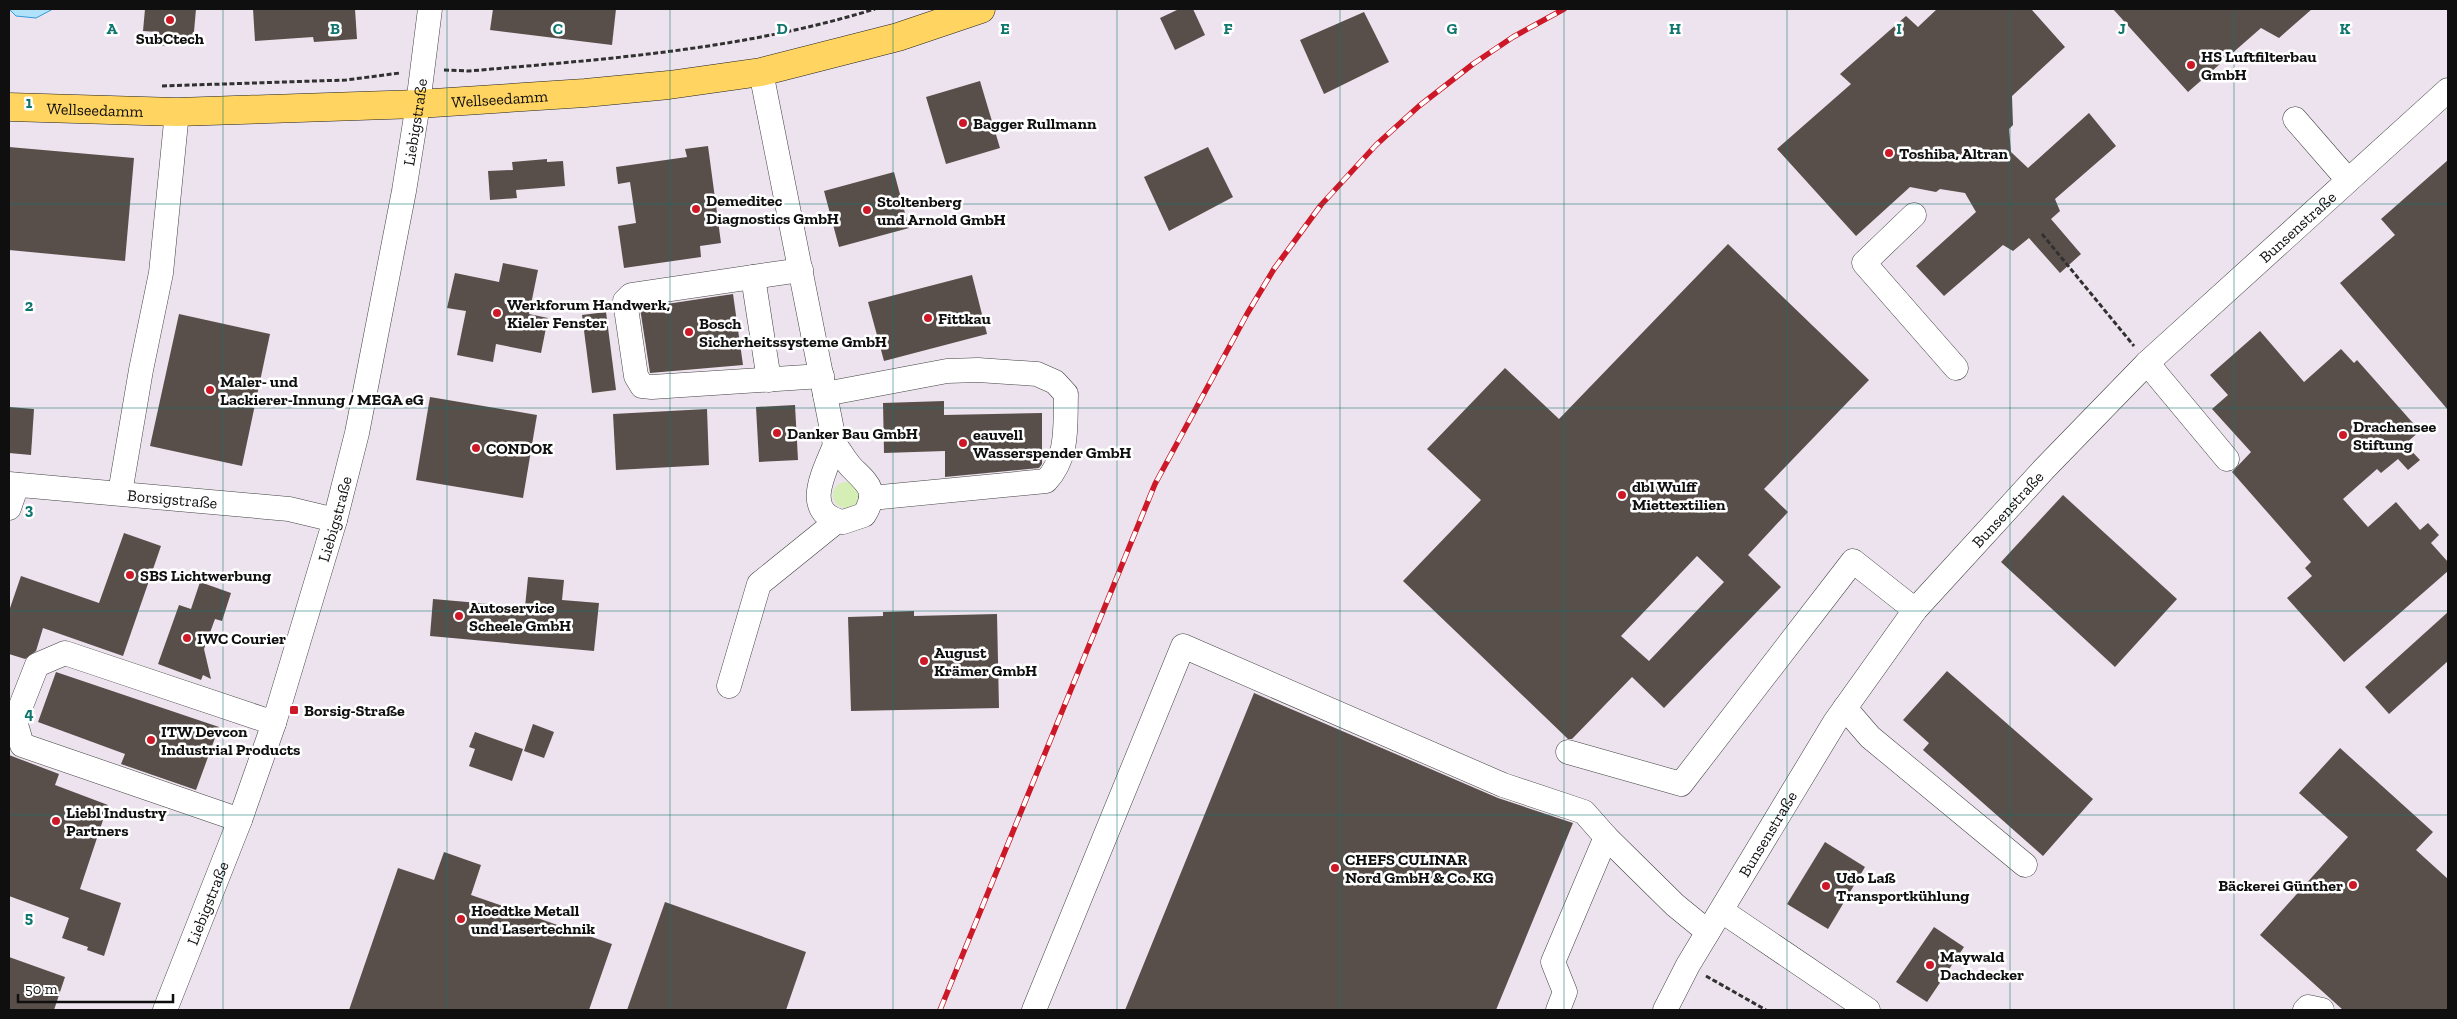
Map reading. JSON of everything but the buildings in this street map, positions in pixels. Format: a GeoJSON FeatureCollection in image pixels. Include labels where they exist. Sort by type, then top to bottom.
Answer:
{"type":"FeatureCollection","features":[{"type":"Feature","properties":{"kind":"main road","name":"Wellseedamm"},"geometry":{"type":"LineString","coordinates":[[9,107],[176,112],[418,104],[585,93],[669,85],[761,72],[898,37],[940,15],[981,9]]}},
{"type":"Feature","properties":{"kind":"street","name":"Liebigstraße"},"geometry":{"type":"LineString","coordinates":[[165,1010],[240,820],[274,723],[335,520],[357,433],[418,104],[430,9]]}},
{"type":"Feature","properties":{"kind":"street"},"geometry":{"type":"LineString","coordinates":[[761,72],[835,445],[852,468],[869,485],[872,498],[864,515],[843,522],[826,516],[820,505],[818,491],[835,445]]}},
{"type":"Feature","properties":{"kind":"street","name":"Bunsenstraße"},"geometry":{"type":"LineString","coordinates":[[1665,1010],[1688,965],[1845,708],[1915,610],[2044,470],[2147,363],[2448,90]]}},
{"type":"Feature","properties":{"kind":"street"},"geometry":{"type":"LineString","coordinates":[[120,492],[141,370],[161,273],[176,112]]}},
{"type":"Feature","properties":{"kind":"street"},"geometry":{"type":"LineString","coordinates":[[2296,119],[2348,180]]}},
{"type":"Feature","properties":{"kind":"street"},"geometry":{"type":"LineString","coordinates":[[1914,215],[1864,263],[1956,368]]}},
{"type":"Feature","properties":{"kind":"street"},"geometry":{"type":"LineString","coordinates":[[801,270],[631,295],[625,301],[636,376],[642,386],[770,380],[823,385],[946,371],[978,370],[1037,374],[1055,382],[1066,394],[1065,444],[1056,469],[1046,481],[872,498]]}},
{"type":"Feature","properties":{"kind":"street"},"geometry":{"type":"LineString","coordinates":[[753,277],[770,380]]}},
{"type":"Feature","properties":{"kind":"street"},"geometry":{"type":"LineString","coordinates":[[2147,363],[2227,459]]}},
{"type":"Feature","properties":{"kind":"street"},"geometry":{"type":"LineString","coordinates":[[9,508],[13,484]]}},
{"type":"Feature","properties":{"kind":"street","name":"Borsigstraße"},"geometry":{"type":"LineString","coordinates":[[13,484],[120,492],[289,509],[335,520]]}},
{"type":"Feature","properties":{"kind":"street"},"geometry":{"type":"LineString","coordinates":[[729,686],[759,584],[837,521]]}},
{"type":"Feature","properties":{"kind":"street"},"geometry":{"type":"LineString","coordinates":[[1568,752],[1681,784],[1853,561],[1915,610]]}},
{"type":"Feature","properties":{"kind":"street"},"geometry":{"type":"LineString","coordinates":[[1034,1010],[1183,646],[1503,785],[1584,812],[1606,837],[1675,905],[1708,932]]}},
{"type":"Feature","properties":{"kind":"street"},"geometry":{"type":"LineString","coordinates":[[240,820],[22,745],[15,721],[37,665],[65,653],[274,723]]}},
{"type":"Feature","properties":{"kind":"street"},"geometry":{"type":"LineString","coordinates":[[1845,708],[1870,738],[2025,865]]}},
{"type":"Feature","properties":{"kind":"street"},"geometry":{"type":"LineString","coordinates":[[1558,1010],[1565,992],[1553,962],[1606,837]]}},
{"type":"Feature","properties":{"kind":"street"},"geometry":{"type":"LineString","coordinates":[[1722,911],[1868,1010]]}},
{"type":"Feature","properties":{"kind":"street"},"geometry":{"type":"LineString","coordinates":[[2305,1010],[2308,1007],[2322,1010]]}},
{"type":"Feature","properties":{"kind":"path"},"geometry":{"type":"LineString","coordinates":[[159,86],[346,80],[423,70],[469,71],[647,56],[737,42],[831,22],[875,9]]}},
{"type":"Feature","properties":{"kind":"path"},"geometry":{"type":"LineString","coordinates":[[2042,234],[2147,363]]}},
{"type":"Feature","properties":{"kind":"path"},"geometry":{"type":"LineString","coordinates":[[1688,965],[1766,1010]]}},
{"type":"Feature","properties":{"kind":"shaded area"},"geometry":{"type":"Polygon","coordinates":[[[9,9],[2448,9],[2448,1010],[9,1010],[9,9]]]}},
{"type":"Feature","properties":{"kind":"green space"},"geometry":{"type":"Polygon","coordinates":[[[846,482],[855,486],[859,495],[855,504],[846,508],[837,504],[833,495],[837,486],[846,482]]]}},
{"type":"Feature","properties":{"kind":"water"},"geometry":{"type":"Polygon","coordinates":[[[9,9],[53,9],[36,18],[16,16],[9,9]]]}},
{"type":"Feature","properties":{"kind":"railway"},"geometry":{"type":"LineString","coordinates":[[940,1010],[1155,484],[1247,314],[1274,269],[1321,205],[1376,145],[1419,106],[1473,64],[1513,37],[1564,9]]}},
{"type":"Feature","properties":{"kind":"place","name":"SubCtech"},"geometry":{"type":"Point","coordinates":[170,20]}},
{"type":"Feature","properties":{"kind":"place","name":"HS Luftfilterbau GmbH"},"geometry":{"type":"Point","coordinates":[2191,65]}},
{"type":"Feature","properties":{"kind":"place","name":"Bagger Rullmann"},"geometry":{"type":"Point","coordinates":[963,123]}},
{"type":"Feature","properties":{"kind":"place","name":"Toshiba, Altran"},"geometry":{"type":"Point","coordinates":[1889,153]}},
{"type":"Feature","properties":{"kind":"place","name":"Demeditec Diagnostics GmbH"},"geometry":{"type":"Point","coordinates":[696,209]}},
{"type":"Feature","properties":{"kind":"place","name":"Stoltenberg und Arnold GmbH"},"geometry":{"type":"Point","coordinates":[867,210]}},
{"type":"Feature","properties":{"kind":"place","name":"Werkforum Handwerk, Kieler Fenster"},"geometry":{"type":"Point","coordinates":[497,313]}},
{"type":"Feature","properties":{"kind":"place","name":"Fittkau"},"geometry":{"type":"Point","coordinates":[928,318]}},
{"type":"Feature","properties":{"kind":"place","name":"Bosch Sicherheitssysteme GmbH"},"geometry":{"type":"Point","coordinates":[689,332]}},
{"type":"Feature","properties":{"kind":"place","name":"Maler- und Lackierer-Innung / MEGA eG"},"geometry":{"type":"Point","coordinates":[210,390]}},
{"type":"Feature","properties":{"kind":"place","name":"Danker Bau GmbH"},"geometry":{"type":"Point","coordinates":[777,433]}},
{"type":"Feature","properties":{"kind":"place","name":"Drachensee Stiftung"},"geometry":{"type":"Point","coordinates":[2343,435]}},
{"type":"Feature","properties":{"kind":"place","name":"eauvell Wasserspender GmbH"},"geometry":{"type":"Point","coordinates":[963,443]}},
{"type":"Feature","properties":{"kind":"place","name":"CONDOK"},"geometry":{"type":"Point","coordinates":[476,448]}},
{"type":"Feature","properties":{"kind":"place","name":"dbl Wulff Miettextilien"},"geometry":{"type":"Point","coordinates":[1622,495]}},
{"type":"Feature","properties":{"kind":"place","name":"SBS Lichtwerbung"},"geometry":{"type":"Point","coordinates":[130,575]}},
{"type":"Feature","properties":{"kind":"place","name":"Autoservice Scheele GmbH"},"geometry":{"type":"Point","coordinates":[459,616]}},
{"type":"Feature","properties":{"kind":"place","name":"IWC Courier"},"geometry":{"type":"Point","coordinates":[187,638]}},
{"type":"Feature","properties":{"kind":"place","name":"August Krämer GmbH"},"geometry":{"type":"Point","coordinates":[924,661]}},
{"type":"Feature","properties":{"kind":"place","name":"Borsig-Straße"},"geometry":{"type":"Point","coordinates":[294,710]}},
{"type":"Feature","properties":{"kind":"place","name":"ITW Devcon Industrial Products"},"geometry":{"type":"Point","coordinates":[151,740]}},
{"type":"Feature","properties":{"kind":"place","name":"Liebl Industry Partners"},"geometry":{"type":"Point","coordinates":[56,821]}},
{"type":"Feature","properties":{"kind":"place","name":"CHEFS CULINAR Nord GmbH & Co. KG"},"geometry":{"type":"Point","coordinates":[1335,868]}},
{"type":"Feature","properties":{"kind":"place","name":"Bäckerei Günther"},"geometry":{"type":"Point","coordinates":[2353,885]}},
{"type":"Feature","properties":{"kind":"place","name":"Udo Laß Transportkühlung"},"geometry":{"type":"Point","coordinates":[1826,886]}},
{"type":"Feature","properties":{"kind":"place","name":"Hoedtke Metall und Lasertechnik"},"geometry":{"type":"Point","coordinates":[461,919]}},
{"type":"Feature","properties":{"kind":"place","name":"Maywald Dachdecker"},"geometry":{"type":"Point","coordinates":[1930,965]}}]}
